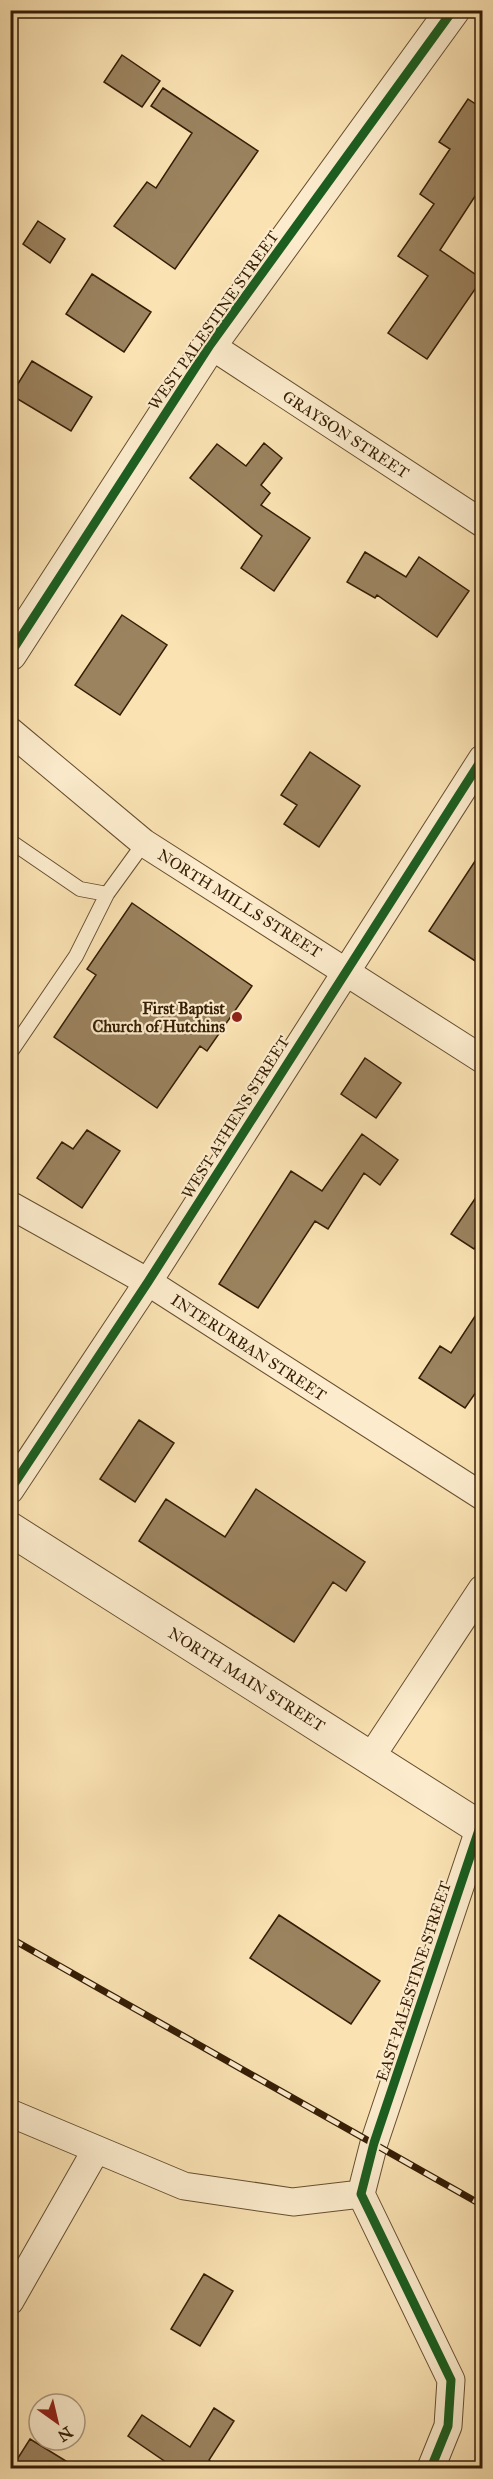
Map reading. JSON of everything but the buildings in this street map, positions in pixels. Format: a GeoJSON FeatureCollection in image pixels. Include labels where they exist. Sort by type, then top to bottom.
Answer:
{"type":"FeatureCollection","features":[{"type":"Feature","properties":{"kind":"street","name":"WEST PALESTINE STREET"},"geometry":{"type":"LineString","coordinates":[[10,654],[210,345],[453,10]]}},
{"type":"Feature","properties":{"kind":"street","name":"GRAYSON STREET"},"geometry":{"type":"LineString","coordinates":[[210,345],[483,523]]}},
{"type":"Feature","properties":{"kind":"street","name":"NORTH MILLS STREET"},"geometry":{"type":"LineString","coordinates":[[10,731],[144,843],[483,1059]]}},
{"type":"Feature","properties":{"kind":"street","name":"WEST ATHENS STREET"},"geometry":{"type":"LineString","coordinates":[[10,1490],[148,1282],[483,759]]}},
{"type":"Feature","properties":{"kind":"street","name":"INTERURBAN STREET"},"geometry":{"type":"LineString","coordinates":[[10,1205],[148,1282],[483,1496]]}},
{"type":"Feature","properties":{"kind":"street","name":"NORTH MAIN STREET"},"geometry":{"type":"LineString","coordinates":[[10,1529],[481,1828]]}},
{"type":"Feature","properties":{"kind":"street"},"geometry":{"type":"LineString","coordinates":[[371,1757],[483,1589]]}},
{"type":"Feature","properties":{"kind":"street","name":"EAST PALESTINE STREET"},"geometry":{"type":"LineString","coordinates":[[361,2194],[375,2143],[481,1828]]}},
{"type":"Feature","properties":{"kind":"street"},"geometry":{"type":"LineString","coordinates":[[10,2113],[184,2186],[293,2202],[361,2194],[451,2380],[448,2426],[431,2469]]}},
{"type":"Feature","properties":{"kind":"street"},"geometry":{"type":"LineString","coordinates":[[10,2301],[96,2150]]}},
{"type":"Feature","properties":{"kind":"lane"},"geometry":{"type":"LineString","coordinates":[[10,841],[80,889],[106,894]]}},
{"type":"Feature","properties":{"kind":"lane"},"geometry":{"type":"LineString","coordinates":[[10,1053],[76,956],[106,894],[144,843]]}},
{"type":"Feature","properties":{"kind":"railway"},"geometry":{"type":"LineString","coordinates":[[10,1938],[482,2205]]}},
{"type":"Feature","properties":{"kind":"cycle path"},"geometry":{"type":"LineString","coordinates":[[10,654],[210,345],[453,10]]}},
{"type":"Feature","properties":{"kind":"cycle path"},"geometry":{"type":"LineString","coordinates":[[10,1490],[148,1282],[482,759]]}},
{"type":"Feature","properties":{"kind":"cycle path"},"geometry":{"type":"LineString","coordinates":[[431,2468],[448,2426],[451,2380],[361,2194],[374,2143],[480,1827]]}},
{"type":"Feature","properties":{"kind":"place","name":"First Baptist Church of Hutchins"},"geometry":{"type":"Point","coordinates":[237,1017]}}]}
